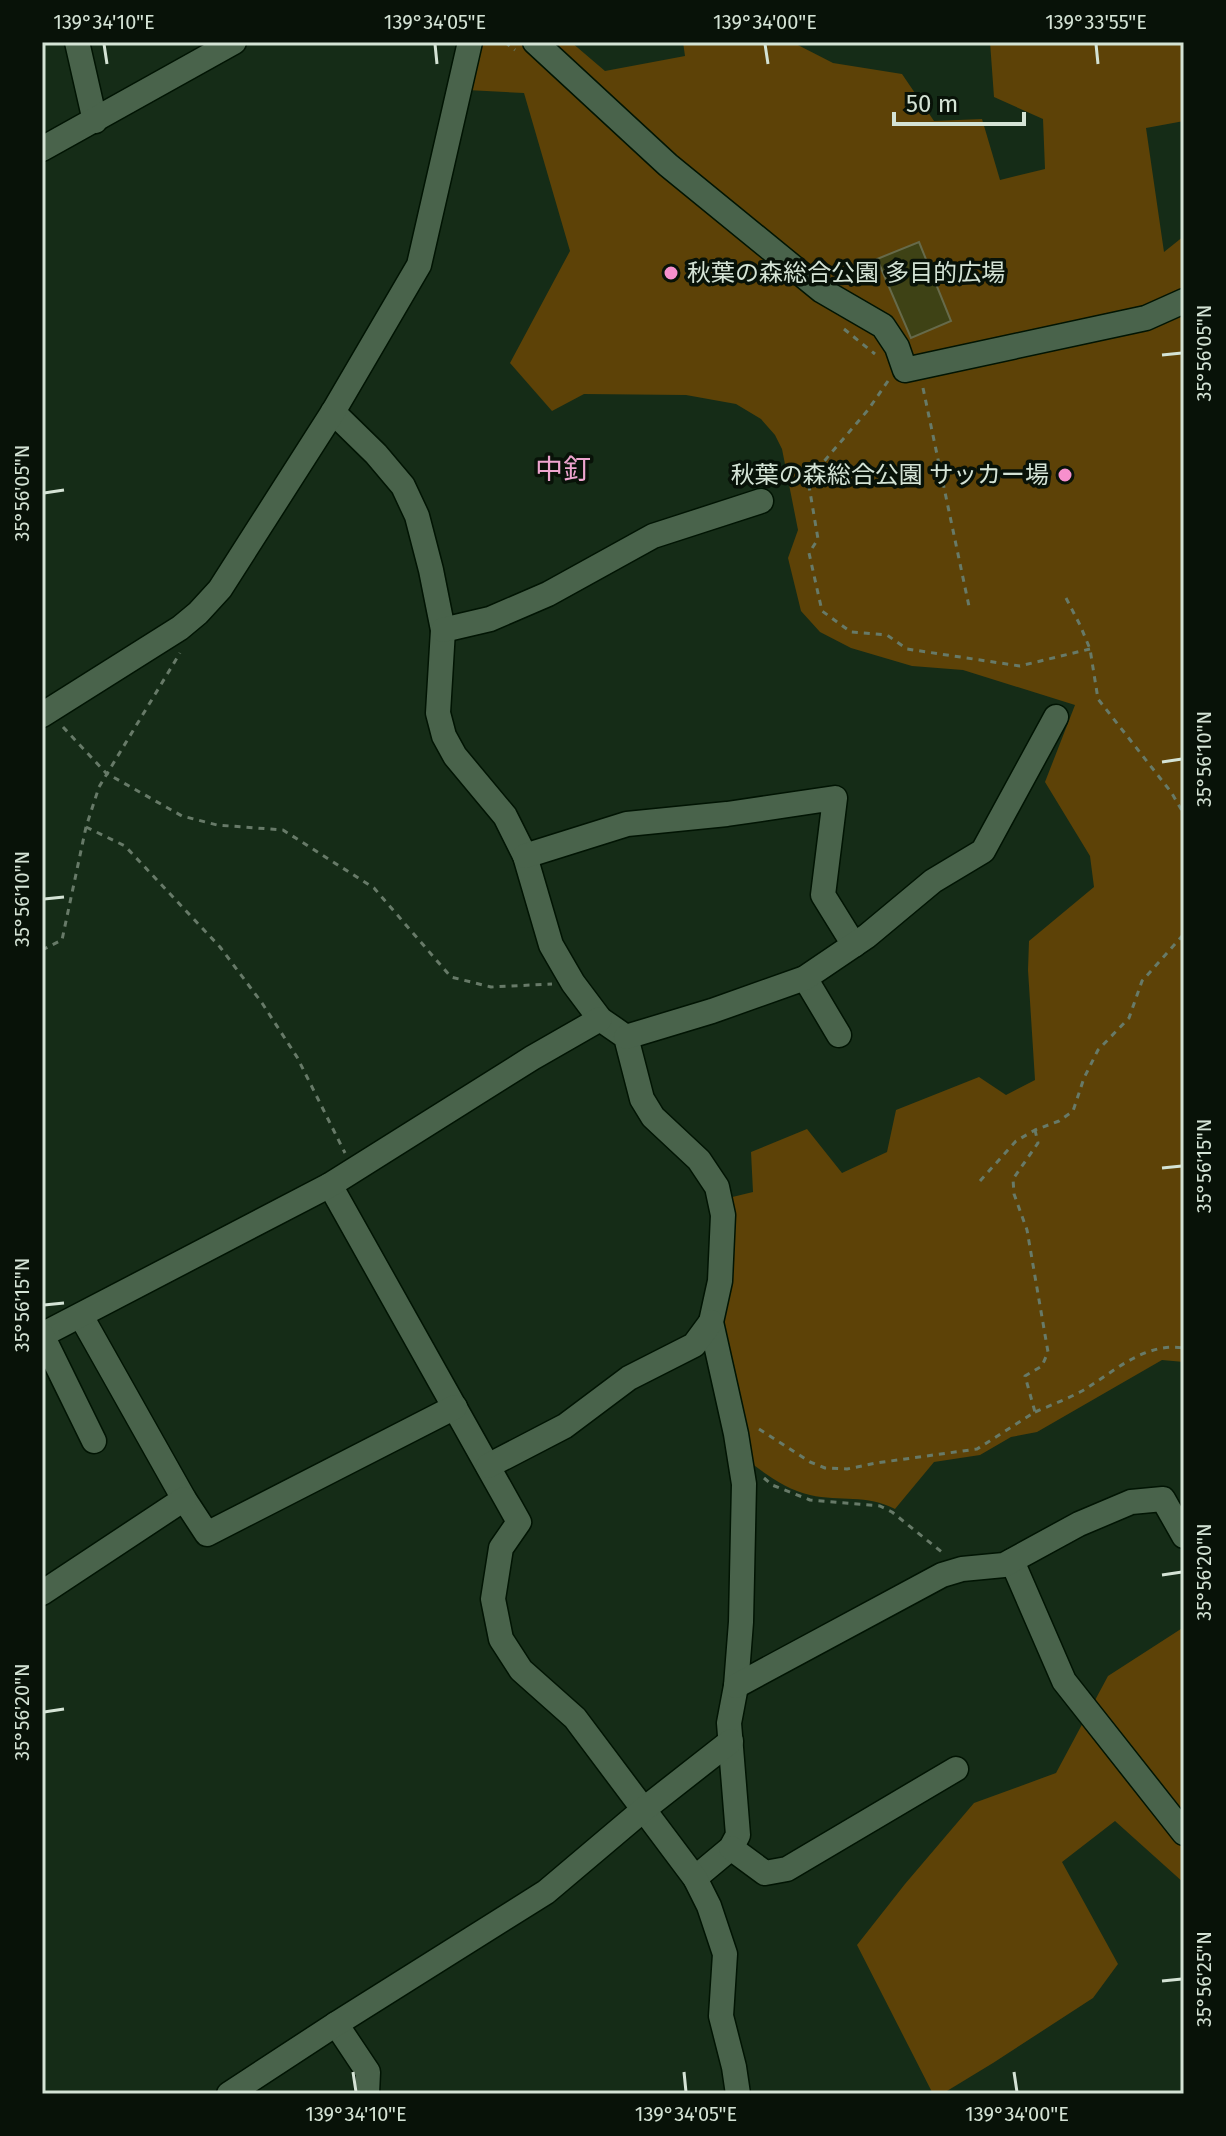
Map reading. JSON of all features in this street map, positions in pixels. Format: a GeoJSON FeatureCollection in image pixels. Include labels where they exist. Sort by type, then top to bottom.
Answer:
{"type":"FeatureCollection","features":[{"type":"Feature","properties":{"kind":"street"},"geometry":{"type":"LineString","coordinates":[[77,42],[95,121]]}},
{"type":"Feature","properties":{"kind":"street"},"geometry":{"type":"LineString","coordinates":[[42,149],[234,42]]}},
{"type":"Feature","properties":{"kind":"street"},"geometry":{"type":"LineString","coordinates":[[46,714],[180,628],[198,613],[220,589],[333,412],[419,265],[470,42]]}},
{"type":"Feature","properties":{"kind":"street"},"geometry":{"type":"LineString","coordinates":[[535,42],[668,165],[821,290],[883,326],[897,347],[905,370],[1146,318],[1184,301]]}},
{"type":"Feature","properties":{"kind":"street"},"geometry":{"type":"LineString","coordinates":[[333,412],[403,486],[417,516],[443,630],[438,713],[444,736],[455,756],[505,816],[525,856],[551,945],[573,983],[600,1019],[626,1037],[642,1099],[653,1117],[699,1160],[717,1187],[723,1215],[720,1281],[711,1322],[694,1345],[629,1378],[565,1426],[488,1466]]}},
{"type":"Feature","properties":{"kind":"street"},"geometry":{"type":"LineString","coordinates":[[443,630],[490,619],[548,594],[653,536],[761,501]]}},
{"type":"Feature","properties":{"kind":"street"},"geometry":{"type":"LineString","coordinates":[[626,1037],[805,978],[867,936],[933,881],[983,851],[1056,717]]}},
{"type":"Feature","properties":{"kind":"street"},"geometry":{"type":"LineString","coordinates":[[525,856],[627,824],[727,814],[835,798],[823,895],[854,945]]}},
{"type":"Feature","properties":{"kind":"street"},"geometry":{"type":"LineString","coordinates":[[805,978],[839,1035]]}},
{"type":"Feature","properties":{"kind":"street"},"geometry":{"type":"LineString","coordinates":[[94,1441],[42,1335],[330,1185],[600,1019]]}},
{"type":"Feature","properties":{"kind":"street"},"geometry":{"type":"LineString","coordinates":[[330,1185],[519,1522],[501,1548],[493,1599],[501,1639],[521,1670],[575,1718],[695,1878],[709,1906],[725,1954],[721,2016],[738,2094]]}},
{"type":"Feature","properties":{"kind":"street"},"geometry":{"type":"LineString","coordinates":[[81,1316],[207,1534],[455,1407]]}},
{"type":"Feature","properties":{"kind":"street"},"geometry":{"type":"LineString","coordinates":[[695,1878],[731,1848],[738,1835],[729,1723],[736,1686],[741,1622],[744,1484],[711,1322]]}},
{"type":"Feature","properties":{"kind":"street"},"geometry":{"type":"LineString","coordinates":[[42,1593],[184,1499]]}},
{"type":"Feature","properties":{"kind":"street"},"geometry":{"type":"LineString","coordinates":[[736,1686],[942,1575],[962,1569],[1004,1565],[1079,1524],[1131,1502],[1163,1499],[1184,1536]]}},
{"type":"Feature","properties":{"kind":"street"},"geometry":{"type":"LineString","coordinates":[[1012,1561],[1064,1681],[1184,1833]]}},
{"type":"Feature","properties":{"kind":"street"},"geometry":{"type":"LineString","coordinates":[[235,2092],[336,2024],[546,1892],[731,1741]]}},
{"type":"Feature","properties":{"kind":"street"},"geometry":{"type":"LineString","coordinates":[[731,1848],[765,1873],[787,1869],[956,1769]]}},
{"type":"Feature","properties":{"kind":"street"},"geometry":{"type":"LineString","coordinates":[[336,2024],[368,2072],[367,2094]]}},
{"type":"Feature","properties":{"kind":"path"},"geometry":{"type":"LineString","coordinates":[[893,375],[868,410],[808,480],[818,539],[809,553],[822,611],[851,632],[887,635],[907,649],[1020,666],[1090,649]]}},
{"type":"Feature","properties":{"kind":"path"},"geometry":{"type":"LineString","coordinates":[[923,387],[970,611]]}},
{"type":"Feature","properties":{"kind":"path"},"geometry":{"type":"LineString","coordinates":[[1066,598],[1090,649],[1098,699],[1171,792],[1184,814]]}},
{"type":"Feature","properties":{"kind":"path"},"geometry":{"type":"LineString","coordinates":[[42,950],[62,940],[86,827],[99,787],[185,644]]}},
{"type":"Feature","properties":{"kind":"path"},"geometry":{"type":"LineString","coordinates":[[46,714],[106,773],[182,816],[217,825],[283,830],[374,888],[451,977],[491,987],[573,983]]}},
{"type":"Feature","properties":{"kind":"path"},"geometry":{"type":"LineString","coordinates":[[86,827],[125,846],[228,958],[297,1057],[354,1170]]}},
{"type":"Feature","properties":{"kind":"path"},"geometry":{"type":"LineString","coordinates":[[980,1181],[1016,1141],[1073,1111],[1098,1050],[1129,1018],[1142,981],[1184,934]]}},
{"type":"Feature","properties":{"kind":"path"},"geometry":{"type":"LineString","coordinates":[[1035,1130],[1038,1143],[1013,1179],[1014,1194],[1027,1230],[1048,1352],[1042,1366],[1025,1376],[1035,1412]]}},
{"type":"Feature","properties":{"kind":"path"},"geometry":{"type":"LineString","coordinates":[[759,1429],[810,1462],[825,1468],[847,1469],[977,1449],[1035,1412],[1079,1393],[1144,1352],[1157,1348],[1184,1348]]}},
{"type":"Feature","properties":{"kind":"path"},"geometry":{"type":"LineString","coordinates":[[740,1458],[772,1485],[810,1500],[880,1506],[892,1512],[962,1569]]}},
{"type":"Feature","properties":{"kind":"shaded area"},"geometry":{"type":"Polygon","coordinates":[[[480,42],[571,42],[605,71],[685,56],[683,42],[792,42],[833,63],[902,74],[934,121],[982,119],[1000,180],[1045,169],[1043,119],[994,97],[990,42],[1184,42],[1184,121],[1146,128],[1164,252],[1184,236],[1184,1362],[1162,1360],[1037,1432],[1011,1437],[980,1455],[934,1462],[895,1509],[874,1501],[821,1497],[800,1492],[773,1479],[740,1455],[714,1337],[720,1200],[753,1192],[751,1152],[807,1129],[842,1173],[887,1152],[896,1110],[979,1077],[1006,1095],[1035,1080],[1029,941],[1094,887],[1090,856],[1045,782],[1075,705],[963,670],[912,666],[851,648],[820,632],[801,611],[788,558],[798,530],[782,449],[761,419],[736,404],[686,395],[584,394],[552,411],[510,363],[570,251],[524,93],[467,90],[480,42]]]}},
{"type":"Feature","properties":{"kind":"shaded area"},"geometry":{"type":"Polygon","coordinates":[[[1184,1627],[1184,1883],[1115,1821],[1062,1862],[1118,1964],[1093,1998],[942,2094],[933,2094],[857,1945],[974,1803],[1056,1773],[1108,1676],[1184,1627]]]}},
{"type":"Feature","properties":{"kind":"building"},"geometry":{"type":"Polygon","coordinates":[[[919,242],[951,321],[911,338],[877,259],[919,242]]]}},
{"type":"Feature","properties":{"kind":"place","name":"秋葉の森総合公園 多目的広場"},"geometry":{"type":"Point","coordinates":[671,273]}},
{"type":"Feature","properties":{"kind":"place","name":"秋葉の森総合公園 サッカー場"},"geometry":{"type":"Point","coordinates":[1065,475]}},
{"type":"Feature","properties":{"kind":"district","name":"中釘"},"geometry":{"type":"Point","coordinates":[563,469]}}]}
